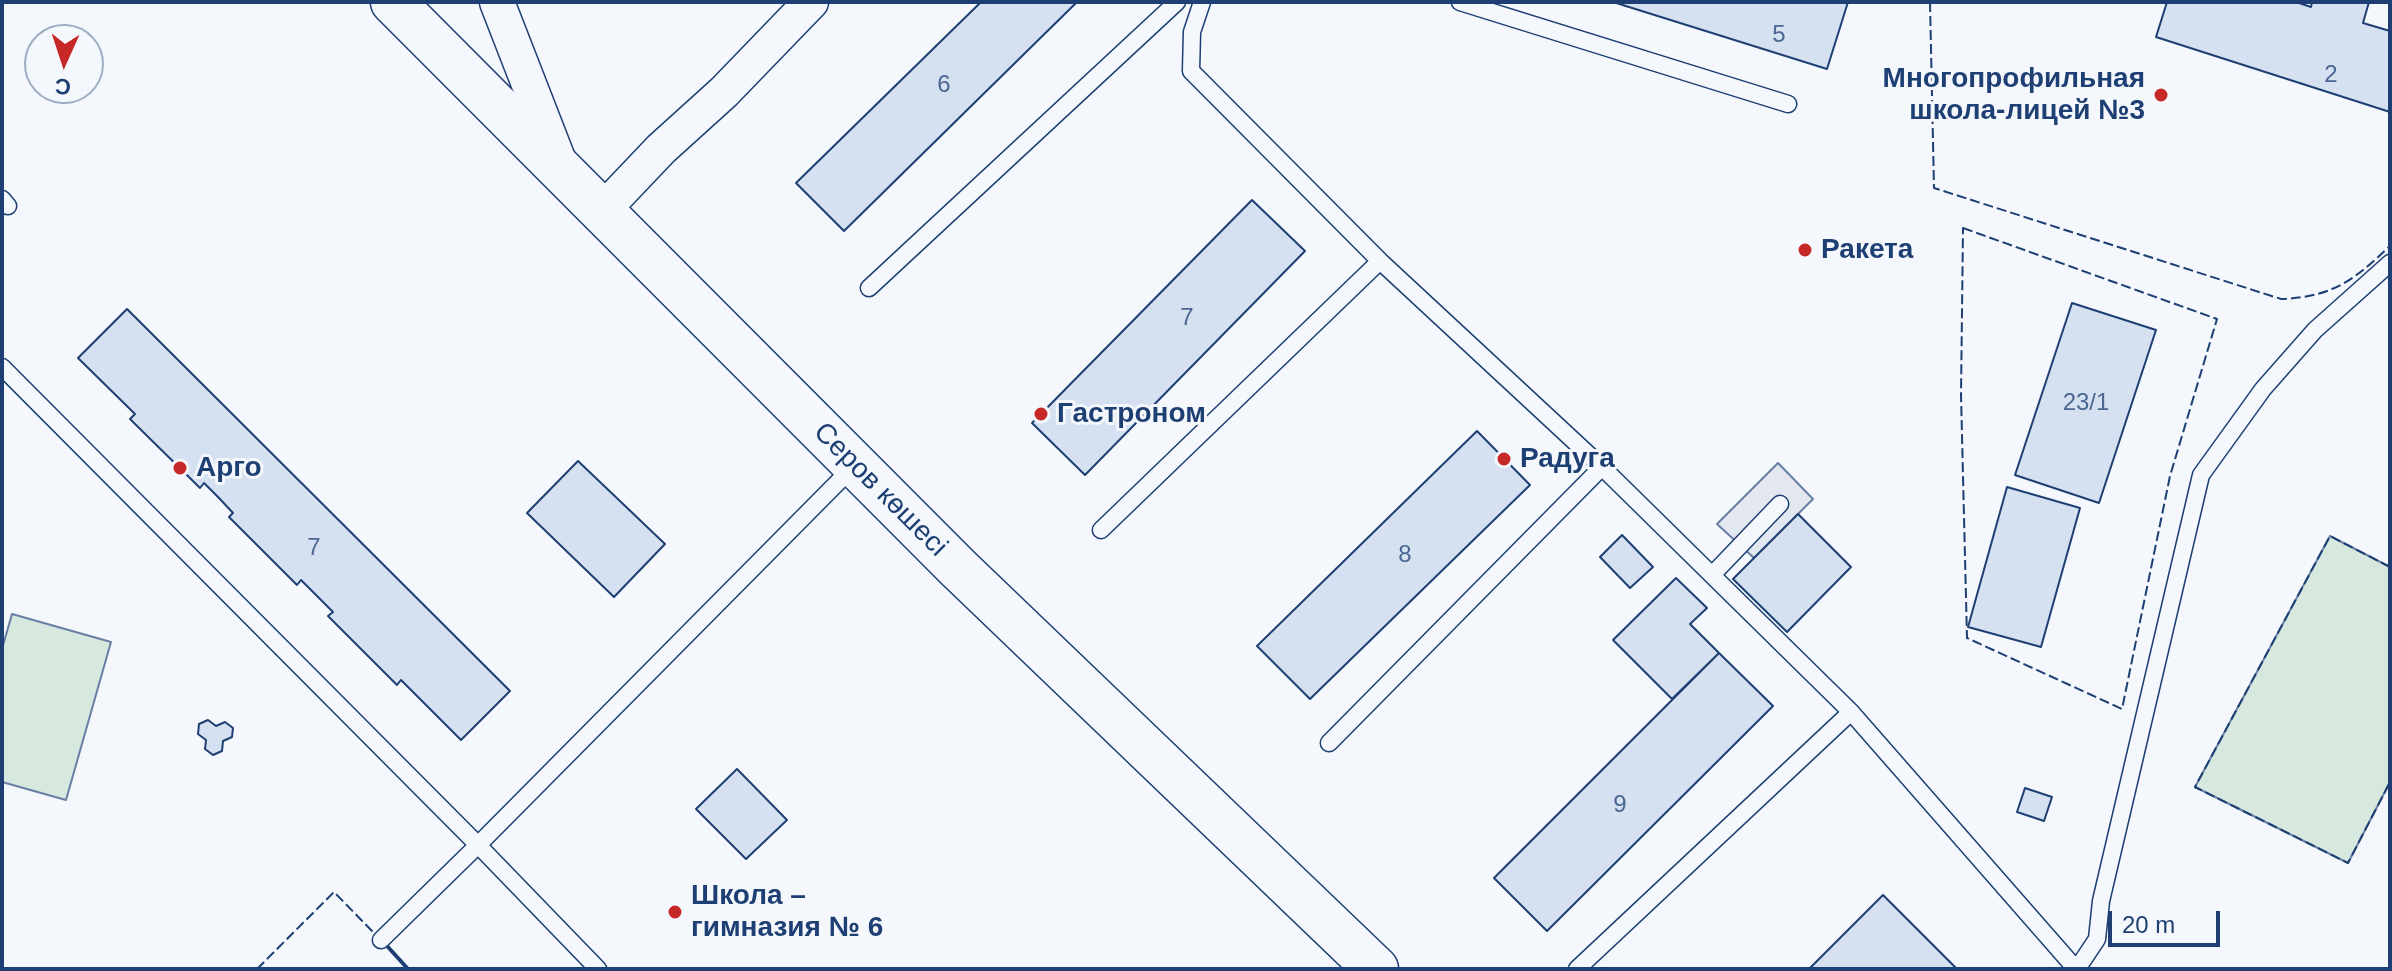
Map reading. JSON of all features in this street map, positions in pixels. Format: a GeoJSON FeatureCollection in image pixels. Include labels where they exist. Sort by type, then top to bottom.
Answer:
{"type":"FeatureCollection","features":[{"type":"Feature","properties":{"kind":"street","name":"Серов көшесі"},"geometry":{"type":"LineString","coordinates":[[393,2],[1026,634],[1376,969]]}},
{"type":"Feature","properties":{"kind":"street"},"geometry":{"type":"LineString","coordinates":[[497,2],[561,168]]}},
{"type":"Feature","properties":{"kind":"street"},"geometry":{"type":"LineString","coordinates":[[603,210],[811,2]]}},
{"type":"Feature","properties":{"kind":"lane"},"geometry":{"type":"LineString","coordinates":[[869,288],[1177,2]]}},
{"type":"Feature","properties":{"kind":"lane"},"geometry":{"type":"LineString","coordinates":[[1202,2],[1192,32],[1191,71],[1380,261],[1602,467],[1851,712],[2076,969],[2097,939],[2105,886],[2201,475],[2263,389],[2315,330],[2390,263]]}},
{"type":"Feature","properties":{"kind":"lane"},"geometry":{"type":"LineString","coordinates":[[1460,2],[1788,104]]}},
{"type":"Feature","properties":{"kind":"lane"},"geometry":{"type":"LineString","coordinates":[[1101,530],[1380,261]]}},
{"type":"Feature","properties":{"kind":"lane"},"geometry":{"type":"LineString","coordinates":[[2,367],[598,969]]}},
{"type":"Feature","properties":{"kind":"lane"},"geometry":{"type":"LineString","coordinates":[[381,940],[855,465]]}},
{"type":"Feature","properties":{"kind":"lane"},"geometry":{"type":"LineString","coordinates":[[1329,743],[1602,467]]}},
{"type":"Feature","properties":{"kind":"lane"},"geometry":{"type":"LineString","coordinates":[[1712,575],[1780,504]]}},
{"type":"Feature","properties":{"kind":"lane"},"geometry":{"type":"LineString","coordinates":[[1577,969],[1851,712]]}},
{"type":"Feature","properties":{"kind":"shaded area"},"geometry":{"type":"Polygon","coordinates":[[[1778,463],[1813,499],[1754,558],[1717,524],[1778,463]]]}},
{"type":"Feature","properties":{"kind":"shaded area"},"geometry":{"type":"Polygon","coordinates":[[[2330,536],[2390,567],[2390,782],[2348,863],[2195,787],[2330,536]]]}},
{"type":"Feature","properties":{"kind":"shaded area"},"geometry":{"type":"Polygon","coordinates":[[[12,614],[111,642],[66,800],[2,782],[2,649],[12,614]]]}},
{"type":"Feature","properties":{"kind":"building"},"geometry":{"type":"Polygon","coordinates":[[[981,2],[1077,2],[844,231],[796,183],[981,2]]]}},
{"type":"Feature","properties":{"kind":"building"},"geometry":{"type":"Polygon","coordinates":[[[1613,2],[1848,2],[1827,69],[1613,2]]]}},
{"type":"Feature","properties":{"kind":"building"},"geometry":{"type":"Polygon","coordinates":[[[2167,2],[2296,2],[2311,7],[2312,2],[2369,2],[2363,23],[2390,31],[2390,112],[2156,37],[2167,2]]]}},
{"type":"Feature","properties":{"kind":"building"},"geometry":{"type":"Polygon","coordinates":[[[1252,200],[1305,251],[1085,475],[1032,423],[1252,200]]]}},
{"type":"Feature","properties":{"kind":"building"},"geometry":{"type":"Polygon","coordinates":[[[2072,303],[2156,330],[2099,503],[2015,475],[2072,303]]]}},
{"type":"Feature","properties":{"kind":"building"},"geometry":{"type":"Polygon","coordinates":[[[127,309],[510,691],[461,740],[401,680],[397,685],[328,616],[333,612],[301,580],[297,585],[229,517],[233,513],[204,483],[200,488],[130,419],[135,414],[78,358],[127,309]]]}},
{"type":"Feature","properties":{"kind":"building"},"geometry":{"type":"Polygon","coordinates":[[[1477,431],[1530,485],[1310,699],[1257,646],[1477,431]]]}},
{"type":"Feature","properties":{"kind":"building"},"geometry":{"type":"Polygon","coordinates":[[[578,461],[665,544],[614,597],[527,513],[578,461]]]}},
{"type":"Feature","properties":{"kind":"building"},"geometry":{"type":"Polygon","coordinates":[[[2007,487],[2080,508],[2041,647],[1968,627],[2007,487]]]}},
{"type":"Feature","properties":{"kind":"building"},"geometry":{"type":"Polygon","coordinates":[[[1798,514],[1851,567],[1787,632],[1733,579],[1798,514]]]}},
{"type":"Feature","properties":{"kind":"building"},"geometry":{"type":"Polygon","coordinates":[[[1622,535],[1653,567],[1630,588],[1600,557],[1622,535]]]}},
{"type":"Feature","properties":{"kind":"building"},"geometry":{"type":"Polygon","coordinates":[[[1676,578],[1707,608],[1690,624],[1719,653],[1672,699],[1613,640],[1676,578]]]}},
{"type":"Feature","properties":{"kind":"building"},"geometry":{"type":"Polygon","coordinates":[[[1719,653],[1773,706],[1547,931],[1494,878],[1719,653]]]}},
{"type":"Feature","properties":{"kind":"building"},"geometry":{"type":"Polygon","coordinates":[[[208,720],[216,726],[225,722],[233,728],[232,737],[223,741],[222,751],[213,755],[205,749],[206,740],[198,734],[199,724],[208,720]]]}},
{"type":"Feature","properties":{"kind":"building"},"geometry":{"type":"Polygon","coordinates":[[[737,769],[787,820],[746,859],[696,809],[737,769]]]}},
{"type":"Feature","properties":{"kind":"building"},"geometry":{"type":"Polygon","coordinates":[[[2025,788],[2052,797],[2044,821],[2017,812],[2025,788]]]}},
{"type":"Feature","properties":{"kind":"building"},"geometry":{"type":"Polygon","coordinates":[[[1883,895],[1957,969],[1809,969],[1883,895]]]}},
{"type":"Feature","properties":{"kind":"fence"},"geometry":{"type":"LineString","coordinates":[[1930,2],[1934,188],[2281,299],[2315,295],[2342,284],[2390,246]]}},
{"type":"Feature","properties":{"kind":"fence"},"geometry":{"type":"LineString","coordinates":[[1963,228],[2217,319],[2170,476],[2122,709],[1967,638],[1961,395],[1963,228]]}},
{"type":"Feature","properties":{"kind":"fence"},"geometry":{"type":"LineString","coordinates":[[2390,567],[2330,536],[2195,787],[2348,863],[2390,782]]}},
{"type":"Feature","properties":{"kind":"fence"},"geometry":{"type":"LineString","coordinates":[[257,969],[334,892],[373,932]]}},
{"type":"Feature","properties":{"kind":"wall"},"geometry":{"type":"LineString","coordinates":[[388,947],[408,969]]}},
{"type":"Feature","properties":{"kind":"place","name":"Многопрофильная школа-лицей №3"},"geometry":{"type":"Point","coordinates":[2161,95]}},
{"type":"Feature","properties":{"kind":"place","name":"Ракета"},"geometry":{"type":"Point","coordinates":[1805,250]}},
{"type":"Feature","properties":{"kind":"place","name":"Гастроном"},"geometry":{"type":"Point","coordinates":[1041,414]}},
{"type":"Feature","properties":{"kind":"place","name":"Радуга"},"geometry":{"type":"Point","coordinates":[1504,459]}},
{"type":"Feature","properties":{"kind":"place","name":"Арго"},"geometry":{"type":"Point","coordinates":[180,468]}},
{"type":"Feature","properties":{"kind":"place","name":"Школа – гимназия № 6"},"geometry":{"type":"Point","coordinates":[675,912]}}]}
